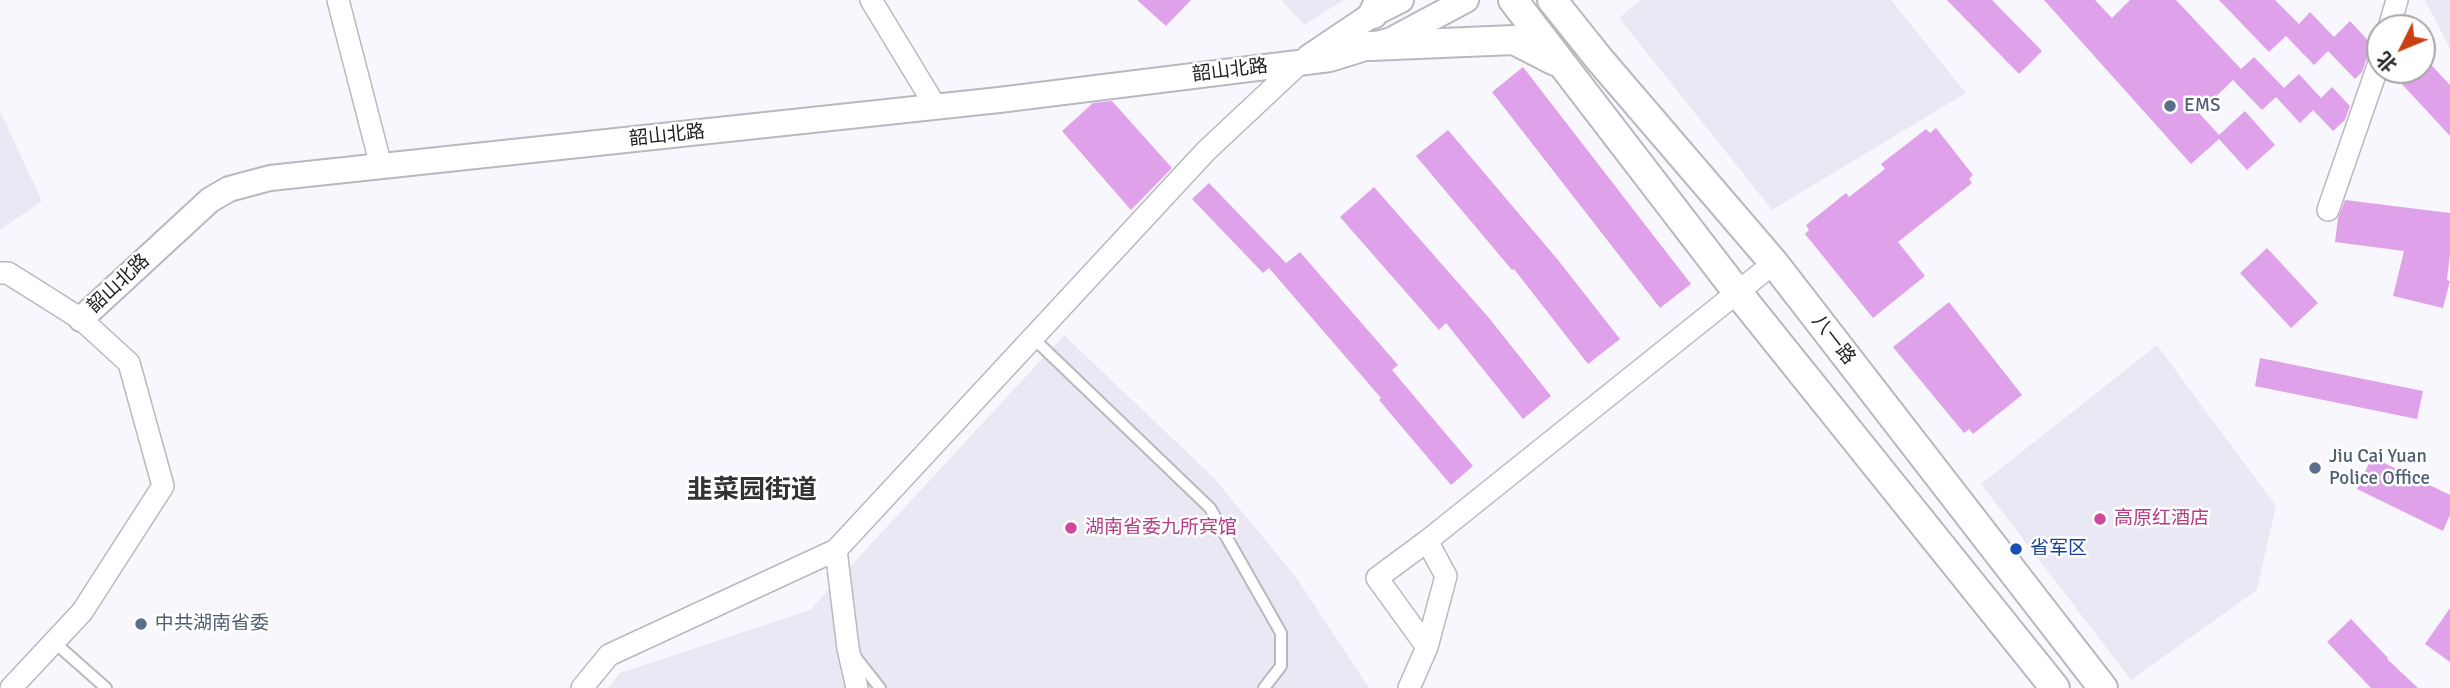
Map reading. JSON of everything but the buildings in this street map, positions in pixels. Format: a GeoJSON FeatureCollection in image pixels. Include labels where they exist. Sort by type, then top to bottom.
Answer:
{"type":"FeatureCollection","features":[{"type":"Feature","properties":{"kind":"main road"},"geometry":{"type":"LineString","coordinates":[[1513,0],[1738,293],[2054,688]]}},
{"type":"Feature","properties":{"kind":"main road","name":"八一路"},"geometry":{"type":"LineString","coordinates":[[1552,0],[1774,264],[2103,688]]}},
{"type":"Feature","properties":{"kind":"main road"},"geometry":{"type":"LineString","coordinates":[[1578,0],[1600,60]]}},
{"type":"Feature","properties":{"kind":"main road"},"geometry":{"type":"LineString","coordinates":[[1370,46],[1514,40],[1563,65]]}},
{"type":"Feature","properties":{"kind":"street"},"geometry":{"type":"LineString","coordinates":[[338,0],[381,166]]}},
{"type":"Feature","properties":{"kind":"street"},"geometry":{"type":"LineString","coordinates":[[871,0],[936,107]]}},
{"type":"Feature","properties":{"kind":"street","name":"韶山北路"},"geometry":{"type":"LineString","coordinates":[[1302,61],[1376,7],[1401,0]]}},
{"type":"Feature","properties":{"kind":"street","name":"韶山北路"},"geometry":{"type":"LineString","coordinates":[[81,319],[210,200],[229,189],[270,178],[936,107],[1331,59],[1391,40],[1466,0]]}},
{"type":"Feature","properties":{"kind":"street"},"geometry":{"type":"LineString","coordinates":[[582,688],[609,655],[836,550],[1206,151],[1302,61]]}},
{"type":"Feature","properties":{"kind":"street"},"geometry":{"type":"LineString","coordinates":[[2328,210],[2372,84]]}},
{"type":"Feature","properties":{"kind":"street"},"geometry":{"type":"LineString","coordinates":[[1427,648],[1377,578],[1774,264]]}},
{"type":"Feature","properties":{"kind":"street"},"geometry":{"type":"LineString","coordinates":[[0,273],[8,273],[81,319],[129,363],[163,486],[82,612],[15,687]]}},
{"type":"Feature","properties":{"kind":"street"},"geometry":{"type":"LineString","coordinates":[[1409,688],[1427,648],[1446,576],[1427,541]]}},
{"type":"Feature","properties":{"kind":"street"},"geometry":{"type":"LineString","coordinates":[[836,550],[848,648],[857,688]]}},
{"type":"Feature","properties":{"kind":"lane"},"geometry":{"type":"LineString","coordinates":[[1033,338],[1210,508],[1281,633],[1281,666],[1264,688]]}},
{"type":"Feature","properties":{"kind":"lane"},"geometry":{"type":"LineString","coordinates":[[54,642],[106,688]]}},
{"type":"Feature","properties":{"kind":"lane"},"geometry":{"type":"LineString","coordinates":[[848,648],[880,688]]}},
{"type":"Feature","properties":{"kind":"shaded area"},"geometry":{"type":"Polygon","coordinates":[[[1281,0],[1344,0],[1304,25],[1281,0]]]}},
{"type":"Feature","properties":{"kind":"shaded area"},"geometry":{"type":"Polygon","coordinates":[[[1640,0],[1891,0],[1966,93],[1772,210],[1619,18],[1640,0]]]}},
{"type":"Feature","properties":{"kind":"shaded area"},"geometry":{"type":"Polygon","coordinates":[[[2425,0],[2450,0],[2450,49],[2436,22],[2436,14],[2432,14],[2425,0]]]}},
{"type":"Feature","properties":{"kind":"shaded area"},"geometry":{"type":"Polygon","coordinates":[[[0,111],[42,201],[0,230],[0,111]]]}},
{"type":"Feature","properties":{"kind":"shaded area","name":"湖南省委九所宾馆"},"geometry":{"type":"Polygon","coordinates":[[[1064,335],[1214,478],[1296,577],[1369,688],[608,688],[620,673],[810,610],[1064,335]]]}},
{"type":"Feature","properties":{"kind":"shaded area"},"geometry":{"type":"Polygon","coordinates":[[[2157,345],[2276,506],[2257,590],[2131,680],[1981,484],[2157,345]]]}},
{"type":"Feature","properties":{"kind":"place","name":"EMS"},"geometry":{"type":"Point","coordinates":[2170,106]}},
{"type":"Feature","properties":{"kind":"place","name":"Jiu Cai Yuan Police Office"},"geometry":{"type":"Point","coordinates":[2315,468]}},
{"type":"Feature","properties":{"kind":"place","name":"高原红酒店"},"geometry":{"type":"Point","coordinates":[2100,519]}},
{"type":"Feature","properties":{"kind":"place","name":"湖南省委九所宾馆"},"geometry":{"type":"Point","coordinates":[1071,528]}},
{"type":"Feature","properties":{"kind":"place","name":"省军区"},"geometry":{"type":"Point","coordinates":[2016,549]}},
{"type":"Feature","properties":{"kind":"place","name":"中共湖南省委"},"geometry":{"type":"Point","coordinates":[141,624]}},
{"type":"Feature","properties":{"kind":"district","name":"韭菜园街道"},"geometry":{"type":"Point","coordinates":[752,491]}}]}
